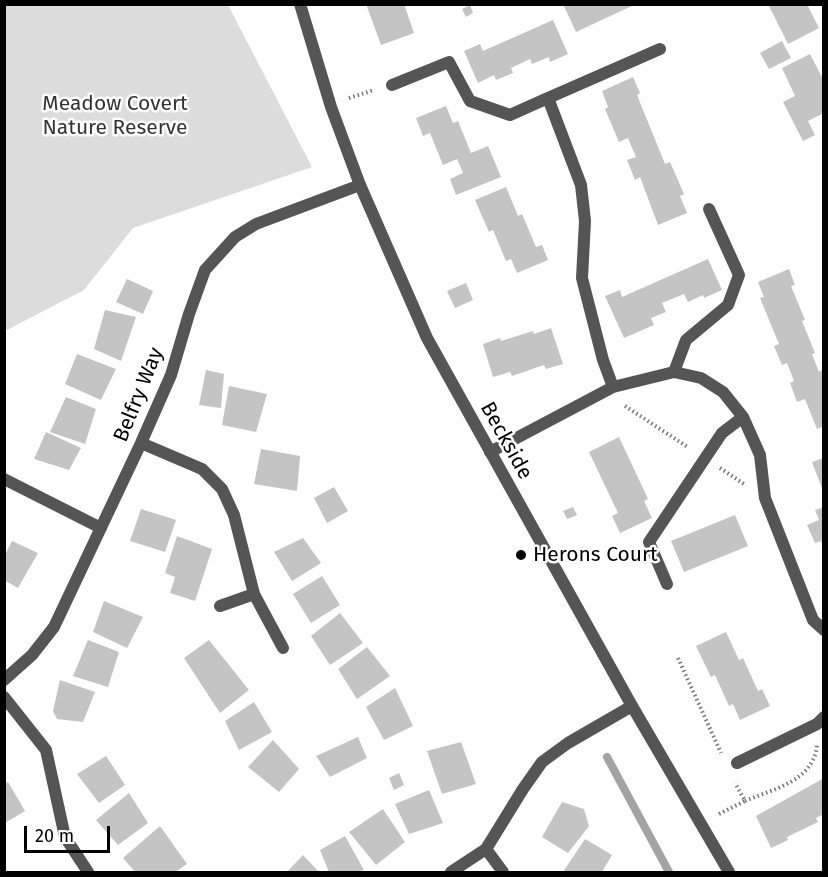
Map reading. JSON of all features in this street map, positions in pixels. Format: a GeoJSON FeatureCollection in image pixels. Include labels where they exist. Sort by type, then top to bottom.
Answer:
{"type":"FeatureCollection","features":[{"type":"Feature","properties":{"kind":"street","name":"Beckside"},"geometry":{"type":"LineString","coordinates":[[300,4],[331,107],[360,185],[427,338],[632,706],[729,873]]}},
{"type":"Feature","properties":{"kind":"street"},"geometry":{"type":"LineString","coordinates":[[392,85],[449,63],[470,101],[510,115],[660,49]]}},
{"type":"Feature","properties":{"kind":"street"},"geometry":{"type":"LineString","coordinates":[[548,98],[581,185],[585,220],[582,278],[609,390]]}},
{"type":"Feature","properties":{"kind":"street","name":"Belfry Way"},"geometry":{"type":"LineString","coordinates":[[4,680],[32,655],[54,627],[171,375],[205,270],[235,237],[256,224],[360,185]]}},
{"type":"Feature","properties":{"kind":"street"},"geometry":{"type":"LineString","coordinates":[[674,372],[686,340],[728,305],[739,275],[709,209]]}},
{"type":"Feature","properties":{"kind":"street"},"geometry":{"type":"LineString","coordinates":[[490,452],[609,390],[674,372],[701,378],[723,392],[743,417],[760,455],[765,498],[813,620],[824,630]]}},
{"type":"Feature","properties":{"kind":"street"},"geometry":{"type":"LineString","coordinates":[[666,584],[649,542],[722,433],[743,417]]}},
{"type":"Feature","properties":{"kind":"street"},"geometry":{"type":"LineString","coordinates":[[141,443],[202,469],[222,489],[234,515],[254,594],[283,648]]}},
{"type":"Feature","properties":{"kind":"street"},"geometry":{"type":"LineString","coordinates":[[4,479],[101,528]]}},
{"type":"Feature","properties":{"kind":"street"},"geometry":{"type":"LineString","coordinates":[[220,606],[254,594]]}},
{"type":"Feature","properties":{"kind":"street"},"geometry":{"type":"LineString","coordinates":[[4,697],[46,750],[65,837],[88,873]]}},
{"type":"Feature","properties":{"kind":"street"},"geometry":{"type":"LineString","coordinates":[[451,873],[486,849],[542,762],[568,743],[632,706]]}},
{"type":"Feature","properties":{"kind":"street"},"geometry":{"type":"LineString","coordinates":[[732,765],[820,720]]}},
{"type":"Feature","properties":{"kind":"street"},"geometry":{"type":"LineString","coordinates":[[486,849],[503,873]]}},
{"type":"Feature","properties":{"kind":"path"},"geometry":{"type":"LineString","coordinates":[[331,107],[350,97],[392,85]]}},
{"type":"Feature","properties":{"kind":"path"},"geometry":{"type":"LineString","coordinates":[[609,390],[705,459],[765,498]]}},
{"type":"Feature","properties":{"kind":"path"},"geometry":{"type":"LineString","coordinates":[[678,658],[732,765],[745,801]]}},
{"type":"Feature","properties":{"kind":"path"},"geometry":{"type":"LineString","coordinates":[[700,824],[745,801],[794,781],[809,769],[817,748],[820,720]]}},
{"type":"Feature","properties":{"kind":"green space","name":"Meadow Covert Nature Reserve"},"geometry":{"type":"Polygon","coordinates":[[[5,4],[228,5],[312,167],[133,228],[84,290],[5,331],[5,4]]]}},
{"type":"Feature","properties":{"kind":"building"},"geometry":{"type":"Polygon","coordinates":[[[366,4],[404,4],[414,33],[381,45],[366,4]]]}},
{"type":"Feature","properties":{"kind":"building"},"geometry":{"type":"Polygon","coordinates":[[[563,4],[636,4],[576,32],[563,4]]]}},
{"type":"Feature","properties":{"kind":"building"},"geometry":{"type":"Polygon","coordinates":[[[768,4],[807,4],[819,28],[788,44],[768,4]]]}},
{"type":"Feature","properties":{"kind":"building"},"geometry":{"type":"Polygon","coordinates":[[[470,5],[473,13],[466,17],[462,9],[470,5]]]}},
{"type":"Feature","properties":{"kind":"building"},"geometry":{"type":"Polygon","coordinates":[[[553,20],[568,54],[550,62],[549,57],[532,64],[530,59],[511,68],[513,73],[496,80],[494,75],[478,83],[464,51],[480,44],[483,51],[553,20]]]}},
{"type":"Feature","properties":{"kind":"building"},"geometry":{"type":"Polygon","coordinates":[[[782,41],[791,58],[769,69],[760,53],[782,41]]]}},
{"type":"Feature","properties":{"kind":"building"},"geometry":{"type":"Polygon","coordinates":[[[810,54],[824,81],[824,113],[808,121],[815,135],[803,141],[783,102],[795,96],[782,68],[810,54]]]}},
{"type":"Feature","properties":{"kind":"building"},"geometry":{"type":"Polygon","coordinates":[[[633,77],[640,93],[637,95],[665,164],[670,162],[684,194],[680,196],[687,213],[658,225],[640,177],[635,180],[627,160],[636,157],[628,138],[619,142],[605,109],[608,107],[602,91],[633,77]]]}},
{"type":"Feature","properties":{"kind":"building"},"geometry":{"type":"Polygon","coordinates":[[[446,106],[453,123],[458,121],[471,153],[488,146],[501,177],[456,195],[450,179],[463,173],[457,159],[443,165],[430,133],[423,136],[416,118],[446,106]]]}},
{"type":"Feature","properties":{"kind":"building"},"geometry":{"type":"Polygon","coordinates":[[[506,187],[518,216],[522,214],[536,247],[542,245],[548,260],[517,273],[511,259],[506,261],[493,230],[489,232],[475,200],[506,187]]]}},
{"type":"Feature","properties":{"kind":"building"},"geometry":{"type":"Polygon","coordinates":[[[708,259],[722,290],[688,302],[684,294],[662,303],[666,312],[651,318],[654,325],[624,338],[605,296],[620,290],[622,297],[708,259]]]}},
{"type":"Feature","properties":{"kind":"building"},"geometry":{"type":"Polygon","coordinates":[[[789,269],[795,285],[791,286],[815,353],[812,354],[819,372],[822,370],[824,374],[824,426],[817,429],[805,399],[797,402],[790,383],[794,381],[787,363],[782,365],[774,346],[779,344],[760,298],[764,297],[758,282],[789,269]]]}},
{"type":"Feature","properties":{"kind":"building"},"geometry":{"type":"Polygon","coordinates":[[[127,279],[153,291],[143,314],[116,302],[127,279]]]}},
{"type":"Feature","properties":{"kind":"building"},"geometry":{"type":"Polygon","coordinates":[[[466,283],[473,300],[455,308],[447,291],[466,283]]]}},
{"type":"Feature","properties":{"kind":"building"},"geometry":{"type":"Polygon","coordinates":[[[105,310],[136,317],[121,361],[94,349],[105,310]]]}},
{"type":"Feature","properties":{"kind":"building"},"geometry":{"type":"Polygon","coordinates":[[[551,328],[563,364],[546,369],[544,365],[512,376],[510,372],[493,377],[483,344],[533,331],[534,334],[551,328]]]}},
{"type":"Feature","properties":{"kind":"building"},"geometry":{"type":"Polygon","coordinates":[[[77,354],[116,369],[101,400],[65,384],[77,354]]]}},
{"type":"Feature","properties":{"kind":"building"},"geometry":{"type":"Polygon","coordinates":[[[206,370],[224,374],[221,408],[199,405],[206,370]]]}},
{"type":"Feature","properties":{"kind":"building"},"geometry":{"type":"Polygon","coordinates":[[[229,386],[267,394],[256,432],[222,425],[229,386]]]}},
{"type":"Feature","properties":{"kind":"building"},"geometry":{"type":"Polygon","coordinates":[[[66,397],[96,409],[85,444],[50,432],[66,397]]]}},
{"type":"Feature","properties":{"kind":"building"},"geometry":{"type":"Polygon","coordinates":[[[46,432],[81,448],[69,470],[34,459],[46,432]]]}},
{"type":"Feature","properties":{"kind":"building"},"geometry":{"type":"Polygon","coordinates":[[[619,437],[648,499],[644,501],[652,518],[620,533],[612,516],[618,513],[589,452],[619,437]]]}},
{"type":"Feature","properties":{"kind":"building"},"geometry":{"type":"Polygon","coordinates":[[[261,449],[300,456],[297,491],[254,484],[261,449]]]}},
{"type":"Feature","properties":{"kind":"building"},"geometry":{"type":"Polygon","coordinates":[[[824,458],[824,491],[823,491],[812,462],[824,458]]]}},
{"type":"Feature","properties":{"kind":"building"},"geometry":{"type":"Polygon","coordinates":[[[334,487],[348,511],[327,523],[314,498],[334,487]]]}},
{"type":"Feature","properties":{"kind":"building"},"geometry":{"type":"Polygon","coordinates":[[[573,507],[577,515],[567,519],[563,511],[573,507]]]}},
{"type":"Feature","properties":{"kind":"building"},"geometry":{"type":"Polygon","coordinates":[[[824,507],[823,546],[821,541],[815,543],[807,525],[819,520],[815,510],[824,507]]]}},
{"type":"Feature","properties":{"kind":"building"},"geometry":{"type":"Polygon","coordinates":[[[141,509],[176,520],[165,552],[130,541],[141,509]]]}},
{"type":"Feature","properties":{"kind":"building"},"geometry":{"type":"Polygon","coordinates":[[[735,515],[748,546],[684,572],[671,541],[735,515]]]}},
{"type":"Feature","properties":{"kind":"building"},"geometry":{"type":"Polygon","coordinates":[[[177,536],[212,549],[195,601],[170,593],[175,577],[165,573],[177,536]]]}},
{"type":"Feature","properties":{"kind":"building"},"geometry":{"type":"Polygon","coordinates":[[[303,538],[321,563],[292,581],[274,552],[303,538]]]}},
{"type":"Feature","properties":{"kind":"building"},"geometry":{"type":"Polygon","coordinates":[[[12,541],[38,553],[18,588],[4,580],[4,557],[12,541]]]}},
{"type":"Feature","properties":{"kind":"building"},"geometry":{"type":"Polygon","coordinates":[[[322,576],[340,605],[311,623],[293,594],[322,576]]]}},
{"type":"Feature","properties":{"kind":"building"},"geometry":{"type":"Polygon","coordinates":[[[104,601],[143,617],[127,648],[93,632],[104,601]]]}},
{"type":"Feature","properties":{"kind":"building"},"geometry":{"type":"Polygon","coordinates":[[[340,613],[363,643],[330,665],[311,636],[340,613]]]}},
{"type":"Feature","properties":{"kind":"building"},"geometry":{"type":"Polygon","coordinates":[[[726,632],[739,660],[743,658],[758,691],[762,689],[770,706],[740,720],[733,704],[729,706],[715,675],[711,677],[696,646],[726,632]]]}},
{"type":"Feature","properties":{"kind":"building"},"geometry":{"type":"Polygon","coordinates":[[[88,640],[119,652],[108,687],[73,676],[88,640]]]}},
{"type":"Feature","properties":{"kind":"building"},"geometry":{"type":"Polygon","coordinates":[[[209,640],[249,690],[220,713],[184,658],[209,640]]]}},
{"type":"Feature","properties":{"kind":"building"},"geometry":{"type":"Polygon","coordinates":[[[367,647],[390,676],[357,699],[338,669],[367,647]]]}},
{"type":"Feature","properties":{"kind":"building"},"geometry":{"type":"Polygon","coordinates":[[[60,680],[95,692],[83,722],[57,719],[53,711],[60,680]]]}},
{"type":"Feature","properties":{"kind":"building"},"geometry":{"type":"Polygon","coordinates":[[[395,688],[413,726],[384,740],[366,707],[395,688]]]}},
{"type":"Feature","properties":{"kind":"building"},"geometry":{"type":"Polygon","coordinates":[[[254,702],[272,732],[239,750],[225,721],[254,702]]]}},
{"type":"Feature","properties":{"kind":"building"},"geometry":{"type":"Polygon","coordinates":[[[358,737],[367,758],[330,777],[316,756],[358,737]]]}},
{"type":"Feature","properties":{"kind":"building"},"geometry":{"type":"Polygon","coordinates":[[[273,740],[299,769],[279,792],[248,767],[273,740]]]}},
{"type":"Feature","properties":{"kind":"building"},"geometry":{"type":"Polygon","coordinates":[[[461,742],[476,784],[442,794],[427,751],[461,742]]]}},
{"type":"Feature","properties":{"kind":"building"},"geometry":{"type":"Polygon","coordinates":[[[106,756],[125,785],[99,803],[77,774],[106,756]]]}},
{"type":"Feature","properties":{"kind":"building"},"geometry":{"type":"Polygon","coordinates":[[[399,773],[404,785],[394,790],[389,778],[399,773]]]}},
{"type":"Feature","properties":{"kind":"building"},"geometry":{"type":"Polygon","coordinates":[[[824,778],[824,814],[816,818],[818,822],[787,837],[788,840],[771,848],[756,816],[824,778]]]}},
{"type":"Feature","properties":{"kind":"building"},"geometry":{"type":"Polygon","coordinates":[[[8,782],[25,811],[5,823],[5,784],[8,782]]]}},
{"type":"Feature","properties":{"kind":"building"},"geometry":{"type":"Polygon","coordinates":[[[429,790],[443,823],[409,834],[395,804],[429,790]]]}},
{"type":"Feature","properties":{"kind":"building"},"geometry":{"type":"Polygon","coordinates":[[[129,793],[148,823],[118,845],[96,820],[129,793]]]}},
{"type":"Feature","properties":{"kind":"building"},"geometry":{"type":"Polygon","coordinates":[[[562,802],[584,809],[589,826],[568,853],[542,837],[562,802]]]}},
{"type":"Feature","properties":{"kind":"building"},"geometry":{"type":"Polygon","coordinates":[[[383,809],[405,842],[376,865],[349,832],[383,809]]]}},
{"type":"Feature","properties":{"kind":"building"},"geometry":{"type":"Polygon","coordinates":[[[160,826],[187,864],[175,872],[135,872],[123,858],[160,826]]]}},
{"type":"Feature","properties":{"kind":"building"},"geometry":{"type":"Polygon","coordinates":[[[345,836],[364,870],[329,872],[320,850],[345,836]]]}},
{"type":"Feature","properties":{"kind":"building"},"geometry":{"type":"Polygon","coordinates":[[[585,839],[612,855],[602,872],[563,872],[585,839]]]}},
{"type":"Feature","properties":{"kind":"building"},"geometry":{"type":"Polygon","coordinates":[[[303,855],[319,872],[287,872],[303,855]]]}},
{"type":"Feature","properties":{"kind":"waterway"},"geometry":{"type":"LineString","coordinates":[[607,757],[669,872]]}},
{"type":"Feature","properties":{"kind":"place","name":"Herons Court"},"geometry":{"type":"Point","coordinates":[521,555]}}]}
